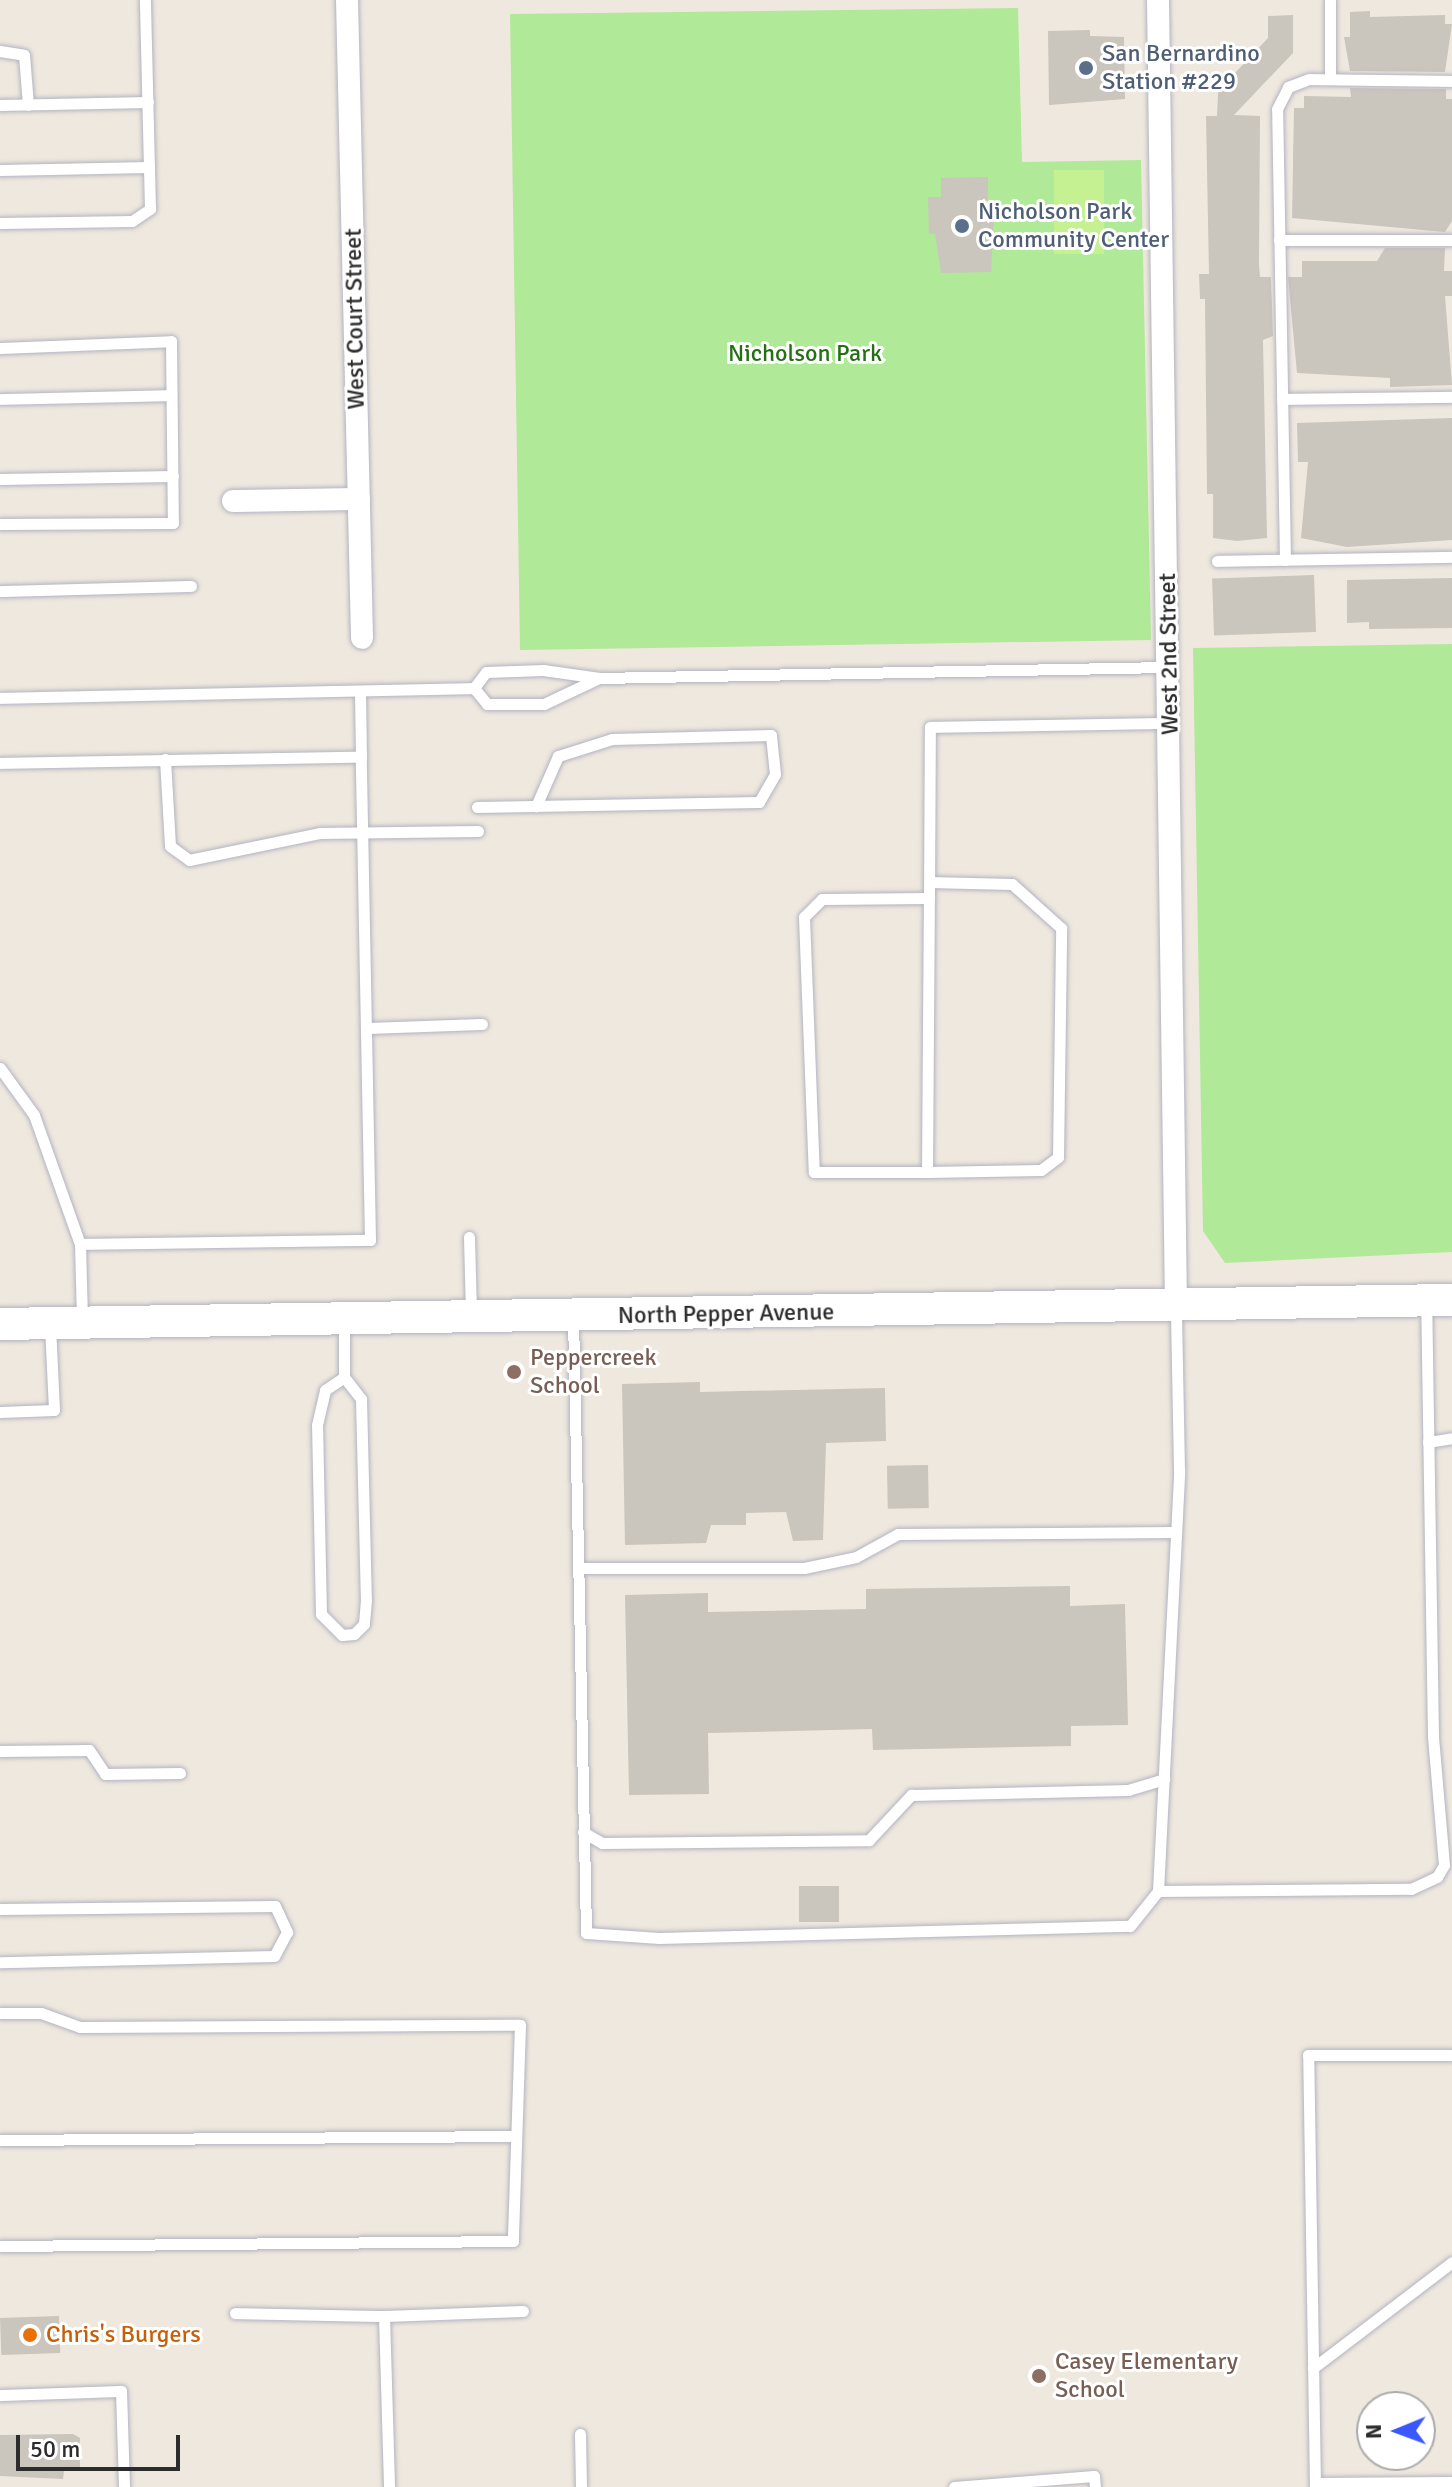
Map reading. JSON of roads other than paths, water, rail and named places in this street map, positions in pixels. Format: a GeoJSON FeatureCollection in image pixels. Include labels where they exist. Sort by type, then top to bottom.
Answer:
{"type":"FeatureCollection","features":[{"type":"Feature","properties":{"kind":"main road","name":"North Pepper Avenue"},"geometry":{"type":"LineString","coordinates":[[0,1324],[1176,1308],[1439,1300]]}},
{"type":"Feature","properties":{"kind":"street","name":"West Court Street"},"geometry":{"type":"LineString","coordinates":[[347,0],[362,638]]}},
{"type":"Feature","properties":{"kind":"street","name":"West 2nd Street"},"geometry":{"type":"LineString","coordinates":[[1158,0],[1176,1308]]}},
{"type":"Feature","properties":{"kind":"street"},"geometry":{"type":"LineString","coordinates":[[233,501],[359,499]]}},
{"type":"Feature","properties":{"kind":"lane"},"geometry":{"type":"LineString","coordinates":[[0,223],[132,221],[150,209],[145,0]]}},
{"type":"Feature","properties":{"kind":"lane"},"geometry":{"type":"LineString","coordinates":[[1330,0],[1330,79]]}},
{"type":"Feature","properties":{"kind":"lane"},"geometry":{"type":"LineString","coordinates":[[0,51],[24,55],[28,105]]}},
{"type":"Feature","properties":{"kind":"lane"},"geometry":{"type":"LineString","coordinates":[[1285,560],[1277,109],[1288,87],[1330,79],[1452,81]]}},
{"type":"Feature","properties":{"kind":"lane"},"geometry":{"type":"LineString","coordinates":[[0,105],[148,102]]}},
{"type":"Feature","properties":{"kind":"lane"},"geometry":{"type":"LineString","coordinates":[[0,170],[149,167]]}},
{"type":"Feature","properties":{"kind":"lane"},"geometry":{"type":"LineString","coordinates":[[1279,240],[1452,240]]}},
{"type":"Feature","properties":{"kind":"lane"},"geometry":{"type":"LineString","coordinates":[[0,348],[171,341],[173,476],[173,523],[0,524]]}},
{"type":"Feature","properties":{"kind":"lane"},"geometry":{"type":"LineString","coordinates":[[0,399],[171,395]]}},
{"type":"Feature","properties":{"kind":"lane"},"geometry":{"type":"LineString","coordinates":[[1282,399],[1452,397]]}},
{"type":"Feature","properties":{"kind":"lane"},"geometry":{"type":"LineString","coordinates":[[0,479],[173,476]]}},
{"type":"Feature","properties":{"kind":"lane"},"geometry":{"type":"LineString","coordinates":[[1217,561],[1452,557]]}},
{"type":"Feature","properties":{"kind":"lane"},"geometry":{"type":"LineString","coordinates":[[0,591],[191,586]]}},
{"type":"Feature","properties":{"kind":"lane"},"geometry":{"type":"LineString","coordinates":[[474,688],[486,672],[543,670],[599,678],[1169,667]]}},
{"type":"Feature","properties":{"kind":"lane"},"geometry":{"type":"LineString","coordinates":[[474,688],[487,704],[544,704],[599,678]]}},
{"type":"Feature","properties":{"kind":"lane"},"geometry":{"type":"LineString","coordinates":[[0,698],[474,688]]}},
{"type":"Feature","properties":{"kind":"lane"},"geometry":{"type":"LineString","coordinates":[[80,1244],[370,1240],[360,691]]}},
{"type":"Feature","properties":{"kind":"lane"},"geometry":{"type":"LineString","coordinates":[[927,1172],[930,727],[1170,723]]}},
{"type":"Feature","properties":{"kind":"lane"},"geometry":{"type":"LineString","coordinates":[[477,807],[536,806],[759,802],[775,774],[771,735],[612,739],[558,756],[536,806]]}},
{"type":"Feature","properties":{"kind":"lane"},"geometry":{"type":"LineString","coordinates":[[0,763],[361,757]]}},
{"type":"Feature","properties":{"kind":"lane"},"geometry":{"type":"LineString","coordinates":[[165,759],[170,846],[189,860],[319,833],[362,835],[478,831]]}},
{"type":"Feature","properties":{"kind":"lane"},"geometry":{"type":"LineString","coordinates":[[929,882],[1012,884],[1061,928],[1058,1157],[1041,1170],[814,1172],[804,917],[822,899],[929,898]]}},
{"type":"Feature","properties":{"kind":"lane"},"geometry":{"type":"LineString","coordinates":[[366,1028],[482,1024]]}},
{"type":"Feature","properties":{"kind":"lane"},"geometry":{"type":"LineString","coordinates":[[0,1068],[34,1115],[80,1244],[82,1323]]}},
{"type":"Feature","properties":{"kind":"lane"},"geometry":{"type":"LineString","coordinates":[[469,1237],[472,1318]]}},
{"type":"Feature","properties":{"kind":"lane"},"geometry":{"type":"LineString","coordinates":[[1158,1891],[1411,1889],[1437,1877],[1445,1837],[1433,1736],[1428,1442],[1439,1300]]}},
{"type":"Feature","properties":{"kind":"lane"},"geometry":{"type":"LineString","coordinates":[[573,1316],[586,1933],[659,1938],[1130,1926],[1158,1891],[1179,1470],[1176,1308]]}},
{"type":"Feature","properties":{"kind":"lane"},"geometry":{"type":"LineString","coordinates":[[344,1320],[344,1377],[361,1399],[366,1600],[364,1624],[354,1634],[342,1635],[321,1614],[317,1425],[325,1390],[344,1377]]}},
{"type":"Feature","properties":{"kind":"lane"},"geometry":{"type":"LineString","coordinates":[[0,1412],[54,1410],[50,1324]]}},
{"type":"Feature","properties":{"kind":"lane"},"geometry":{"type":"LineString","coordinates":[[1428,1442],[1452,1438]]}},
{"type":"Feature","properties":{"kind":"lane"},"geometry":{"type":"LineString","coordinates":[[579,1568],[804,1568],[856,1557],[898,1534],[1174,1532]]}},
{"type":"Feature","properties":{"kind":"lane"},"geometry":{"type":"LineString","coordinates":[[0,1751],[89,1750],[105,1774],[180,1773]]}},
{"type":"Feature","properties":{"kind":"lane"},"geometry":{"type":"LineString","coordinates":[[583,1832],[602,1843],[869,1840],[911,1795],[1128,1790],[1164,1779]]}},
{"type":"Feature","properties":{"kind":"lane"},"geometry":{"type":"LineString","coordinates":[[0,1909],[275,1906],[287,1932],[274,1956],[0,1962]]}},
{"type":"Feature","properties":{"kind":"lane"},"geometry":{"type":"LineString","coordinates":[[0,2013],[41,2013],[80,2027],[520,2025],[513,2241],[0,2246]]}},
{"type":"Feature","properties":{"kind":"lane"},"geometry":{"type":"LineString","coordinates":[[1452,2055],[1308,2055],[1315,2485],[1452,2482]]}},
{"type":"Feature","properties":{"kind":"lane"},"geometry":{"type":"LineString","coordinates":[[0,2140],[516,2136]]}},
{"type":"Feature","properties":{"kind":"lane"},"geometry":{"type":"LineString","coordinates":[[1313,2368],[1452,2262]]}},
{"type":"Feature","properties":{"kind":"lane"},"geometry":{"type":"LineString","coordinates":[[235,2313],[384,2316],[523,2311]]}},
{"type":"Feature","properties":{"kind":"lane"},"geometry":{"type":"LineString","coordinates":[[384,2316],[389,2487]]}},
{"type":"Feature","properties":{"kind":"lane"},"geometry":{"type":"LineString","coordinates":[[0,2395],[121,2391],[124,2487]]}},
{"type":"Feature","properties":{"kind":"lane"},"geometry":{"type":"LineString","coordinates":[[580,2434],[581,2487]]}},
{"type":"Feature","properties":{"kind":"lane"},"geometry":{"type":"LineString","coordinates":[[954,2487],[1094,2476],[1095,2487]]}},
{"type":"Feature","properties":{"kind":"place","name":"San Bernardino Station #229"},"geometry":{"type":"Point","coordinates":[1086,68]}},
{"type":"Feature","properties":{"kind":"place","name":"Nicholson Park Community Center"},"geometry":{"type":"Point","coordinates":[962,226]}},
{"type":"Feature","properties":{"kind":"place","name":"Peppercreek School"},"geometry":{"type":"Point","coordinates":[514,1372]}},
{"type":"Feature","properties":{"kind":"place","name":"Chris's Burgers"},"geometry":{"type":"Point","coordinates":[30,2335]}},
{"type":"Feature","properties":{"kind":"place","name":"Casey Elementary School"},"geometry":{"type":"Point","coordinates":[1039,2376]}},
{"type":"Feature","properties":{"kind":"park label","name":"Nicholson Park"},"geometry":{"type":"Point","coordinates":[805,354]}}]}
